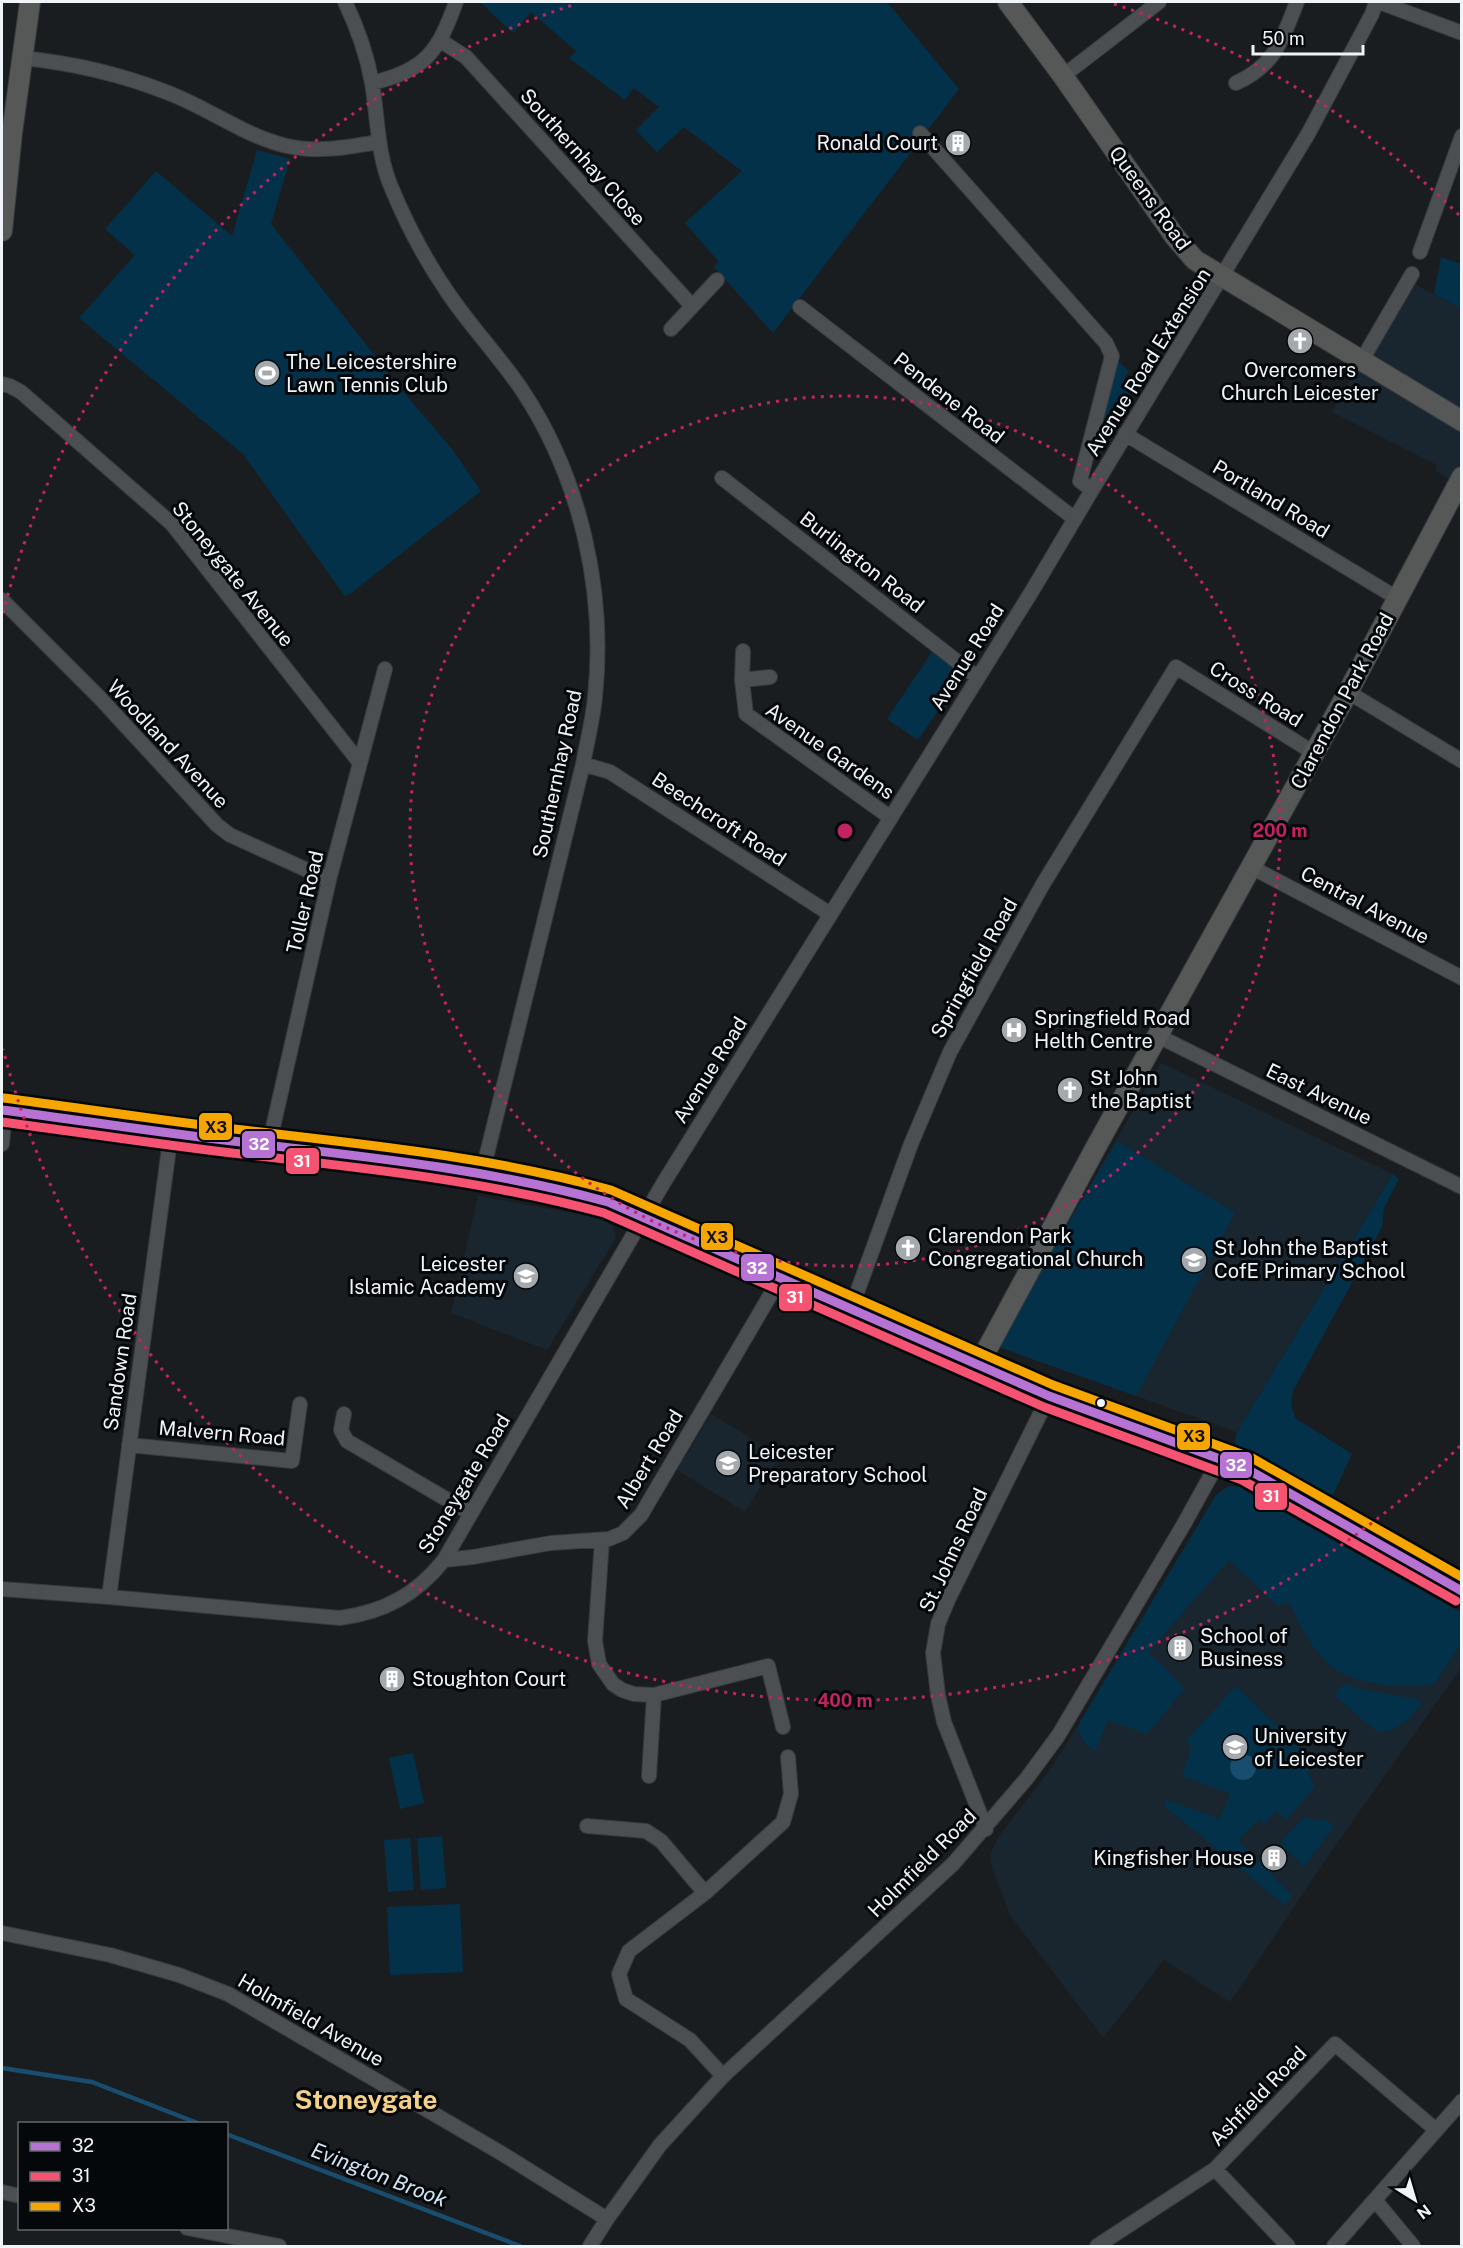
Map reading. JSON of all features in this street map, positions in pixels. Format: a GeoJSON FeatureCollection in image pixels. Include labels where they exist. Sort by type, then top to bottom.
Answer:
{"type":"FeatureCollection","features":[{"type":"Feature","properties":{"kind":"main road"},"geometry":{"type":"LineString","coordinates":[[3,1110],[171,1133],[358,1154],[561,1189],[608,1202],[1048,1396],[1247,1469],[1461,1590]]}},
{"type":"Feature","properties":{"kind":"street"},"geometry":{"type":"LineString","coordinates":[[2,231],[12,133],[30,2]]}},
{"type":"Feature","properties":{"kind":"street","name":"Southernhay Road"},"geometry":{"type":"LineString","coordinates":[[345,2],[361,41],[372,83],[379,142],[391,188],[424,253],[448,293],[523,392],[554,449],[576,505],[588,549],[596,595],[598,639],[595,699],[583,764],[482,1174]]}},
{"type":"Feature","properties":{"kind":"street"},"geometry":{"type":"LineString","coordinates":[[372,83],[396,77],[430,55],[441,41],[456,2]]}},
{"type":"Feature","properties":{"kind":"street","name":"Queens Road"},"geometry":{"type":"LineString","coordinates":[[1008,2],[1063,76],[1175,237],[1195,260],[1461,421]]}},
{"type":"Feature","properties":{"kind":"street"},"geometry":{"type":"LineString","coordinates":[[1063,76],[1159,2]]}},
{"type":"Feature","properties":{"kind":"street"},"geometry":{"type":"LineString","coordinates":[[1236,83],[1262,68],[1274,55],[1297,2]]}},
{"type":"Feature","properties":{"kind":"street"},"geometry":{"type":"LineString","coordinates":[[1377,2],[1461,33]]}},
{"type":"Feature","properties":{"kind":"street","name":"Avenue Road Extension"},"geometry":{"type":"LineString","coordinates":[[1092,490],[1308,134],[1377,2]]}},
{"type":"Feature","properties":{"kind":"street","name":"Southernhay Close"},"geometry":{"type":"LineString","coordinates":[[441,41],[466,57],[692,306]]}},
{"type":"Feature","properties":{"kind":"street"},"geometry":{"type":"LineString","coordinates":[[23,58],[79,66],[166,92],[265,139],[287,146],[325,150],[379,142]]}},
{"type":"Feature","properties":{"kind":"street"},"geometry":{"type":"LineString","coordinates":[[920,133],[1106,343],[1112,356],[1080,481],[1092,490]]}},
{"type":"Feature","properties":{"kind":"street"},"geometry":{"type":"LineString","coordinates":[[1419,252],[1461,136]]}},
{"type":"Feature","properties":{"kind":"street"},"geometry":{"type":"LineString","coordinates":[[1362,360],[1412,274]]}},
{"type":"Feature","properties":{"kind":"street"},"geometry":{"type":"LineString","coordinates":[[671,328],[717,280]]}},
{"type":"Feature","properties":{"kind":"street","name":"Pendene Road"},"geometry":{"type":"LineString","coordinates":[[800,307],[1075,519]]}},
{"type":"Feature","properties":{"kind":"street","name":"Stoneygate Avenue"},"geometry":{"type":"LineString","coordinates":[[2,384],[21,392],[171,524],[360,763]]}},
{"type":"Feature","properties":{"kind":"street","name":"Portland Road"},"geometry":{"type":"LineString","coordinates":[[1125,434],[1397,598]]}},
{"type":"Feature","properties":{"kind":"street","name":"Clarendon Park Road"},"geometry":{"type":"LineString","coordinates":[[978,1366],[1348,692],[1461,477]]}},
{"type":"Feature","properties":{"kind":"street","name":"Burlington Road"},"geometry":{"type":"LineString","coordinates":[[722,478],[977,677]]}},
{"type":"Feature","properties":{"kind":"street","name":"Avenue Road"},"geometry":{"type":"LineString","coordinates":[[645,1217],[664,1182],[1092,490]]}},
{"type":"Feature","properties":{"kind":"street","name":"Woodland Avenue"},"geometry":{"type":"LineString","coordinates":[[2,600],[99,697],[216,825],[230,835],[329,880]]}},
{"type":"Feature","properties":{"kind":"street","name":"Avenue Gardens"},"geometry":{"type":"LineString","coordinates":[[743,651],[742,680],[746,714],[891,818]]}},
{"type":"Feature","properties":{"kind":"street","name":"Cross Road"},"geometry":{"type":"LineString","coordinates":[[1176,667],[1314,753]]}},
{"type":"Feature","properties":{"kind":"street","name":"Springfield Road"},"geometry":{"type":"LineString","coordinates":[[851,1310],[911,1144],[950,1052],[1042,884],[1176,667]]}},
{"type":"Feature","properties":{"kind":"street","name":"Toller Road"},"geometry":{"type":"LineString","coordinates":[[269,1145],[329,880],[386,669]]}},
{"type":"Feature","properties":{"kind":"street","name":"Avenue Gardens"},"geometry":{"type":"LineString","coordinates":[[742,680],[770,677]]}},
{"type":"Feature","properties":{"kind":"street"},"geometry":{"type":"LineString","coordinates":[[1348,692],[1461,761]]}},
{"type":"Feature","properties":{"kind":"street","name":"Beechcroft Road"},"geometry":{"type":"LineString","coordinates":[[583,764],[610,772],[830,915]]}},
{"type":"Feature","properties":{"kind":"street","name":"Central Avenue"},"geometry":{"type":"LineString","coordinates":[[1251,867],[1461,978]]}},
{"type":"Feature","properties":{"kind":"street","name":"East Avenue"},"geometry":{"type":"LineString","coordinates":[[1158,1036],[1461,1186]]}},
{"type":"Feature","properties":{"kind":"street"},"geometry":{"type":"LineString","coordinates":[[2,1144],[3,1110]]}},
{"type":"Feature","properties":{"kind":"street","name":"Sandown Road"},"geometry":{"type":"LineString","coordinates":[[110,1597],[171,1133]]}},
{"type":"Feature","properties":{"kind":"street","name":"Stoneygate Road"},"geometry":{"type":"LineString","coordinates":[[2,1589],[340,1618],[377,1611],[399,1600],[424,1581],[444,1560],[645,1217]]}},
{"type":"Feature","properties":{"kind":"street","name":"Albert Road"},"geometry":{"type":"LineString","coordinates":[[444,1560],[551,1543],[602,1540],[623,1533],[641,1515],[781,1277]]}},
{"type":"Feature","properties":{"kind":"street","name":"St. Johns Road"},"geometry":{"type":"LineString","coordinates":[[986,1829],[944,1722],[933,1653],[938,1624],[948,1600],[1048,1396]]}},
{"type":"Feature","properties":{"kind":"street","name":"Malvern Road"},"geometry":{"type":"LineString","coordinates":[[129,1444],[292,1461],[300,1404]]}},
{"type":"Feature","properties":{"kind":"street"},"geometry":{"type":"LineString","coordinates":[[344,1414],[341,1430],[347,1441],[470,1513]]}},
{"type":"Feature","properties":{"kind":"street","name":"Holmfield Road"},"geometry":{"type":"LineString","coordinates":[[590,2247],[607,2219],[660,2145],[723,2076],[953,1864],[986,1829],[1027,1778],[1058,1736],[1220,1459]]}},
{"type":"Feature","properties":{"kind":"street"},"geometry":{"type":"LineString","coordinates":[[602,1540],[595,1641],[599,1664],[613,1684],[622,1690],[654,1695],[768,1666],[783,1727]]}},
{"type":"Feature","properties":{"kind":"street"},"geometry":{"type":"LineString","coordinates":[[649,1776],[654,1695]]}},
{"type":"Feature","properties":{"kind":"street"},"geometry":{"type":"LineString","coordinates":[[723,2076],[690,2040],[626,1999],[619,1974],[629,1951],[705,1893],[783,1822],[791,1794],[788,1756]]}},
{"type":"Feature","properties":{"kind":"street"},"geometry":{"type":"LineString","coordinates":[[586,1826],[646,1831],[661,1841],[705,1893]]}},
{"type":"Feature","properties":{"kind":"street","name":"Holmfield Avenue"},"geometry":{"type":"LineString","coordinates":[[2,1933],[110,1955],[178,1975],[228,1994],[501,2153],[607,2219]]}},
{"type":"Feature","properties":{"kind":"street","name":"Ashfield Road"},"geometry":{"type":"LineString","coordinates":[[1097,2247],[1215,2169],[1335,2044],[1436,2130]]}},
{"type":"Feature","properties":{"kind":"street"},"geometry":{"type":"LineString","coordinates":[[1334,2247],[1461,2101]]}},
{"type":"Feature","properties":{"kind":"street"},"geometry":{"type":"LineString","coordinates":[[1215,2169],[1288,2247]]}},
{"type":"Feature","properties":{"kind":"street"},"geometry":{"type":"LineString","coordinates":[[2,2192],[18,2196]]}},
{"type":"Feature","properties":{"kind":"street"},"geometry":{"type":"LineString","coordinates":[[1375,2200],[1413,2247]]}},
{"type":"Feature","properties":{"kind":"street"},"geometry":{"type":"LineString","coordinates":[[192,2230],[279,2247]]}},
{"type":"Feature","properties":{"kind":"shaded area"},"geometry":{"type":"Polygon","coordinates":[[[480,2],[887,2],[959,89],[773,333],[714,267],[719,262],[685,223],[742,171],[684,127],[657,152],[636,130],[659,107],[634,88],[625,100],[569,58],[576,51],[531,12],[513,33],[480,2]]]}},
{"type":"Feature","properties":{"kind":"shaded area","name":"The Leicestershire Lawn Tennis Club"},"geometry":{"type":"Polygon","coordinates":[[[257,150],[290,159],[271,224],[401,389],[452,449],[481,491],[345,596],[243,454],[79,318],[135,255],[105,229],[156,171],[232,236],[257,150]]]}},
{"type":"Feature","properties":{"kind":"shaded area"},"geometry":{"type":"Polygon","coordinates":[[[1441,257],[1461,264],[1461,309],[1434,294],[1441,257]]]}},
{"type":"Feature","properties":{"kind":"shaded area"},"geometry":{"type":"Polygon","coordinates":[[[1409,281],[1461,309],[1461,486],[1434,470],[1437,465],[1332,412],[1409,281]]]}},
{"type":"Feature","properties":{"kind":"shaded area"},"geometry":{"type":"Polygon","coordinates":[[[1117,360],[1129,371],[1123,381],[1134,387],[1104,438],[1099,434],[1117,360]]]}},
{"type":"Feature","properties":{"kind":"shaded area"},"geometry":{"type":"Polygon","coordinates":[[[932,652],[964,673],[918,740],[887,719],[932,652]]]}},
{"type":"Feature","properties":{"kind":"shaded area","name":"St John the Baptist CofE Primary School"},"geometry":{"type":"Polygon","coordinates":[[[1161,1063],[1393,1174],[1237,1432],[996,1346],[1161,1063]]]}},
{"type":"Feature","properties":{"kind":"shaded area"},"geometry":{"type":"Polygon","coordinates":[[[1117,1141],[1235,1213],[1136,1396],[996,1346],[1117,1141]]]}},
{"type":"Feature","properties":{"kind":"shaded area"},"geometry":{"type":"Polygon","coordinates":[[[1393,1174],[1399,1179],[1384,1208],[1382,1227],[1293,1391],[1291,1403],[1295,1418],[1352,1454],[1333,1495],[1237,1448],[1235,1441],[1237,1432],[1393,1174]]]}},
{"type":"Feature","properties":{"kind":"shaded area","name":"Leicester Islamic Academy"},"geometry":{"type":"Polygon","coordinates":[[[478,1196],[600,1218],[613,1226],[616,1238],[547,1350],[451,1313],[478,1196]]]}},
{"type":"Feature","properties":{"kind":"shaded area","name":"Leicester Preparatory School"},"geometry":{"type":"Polygon","coordinates":[[[711,1414],[780,1456],[745,1512],[677,1470],[711,1414]]]}},
{"type":"Feature","properties":{"kind":"shaded area","name":"University of Leicester"},"geometry":{"type":"Polygon","coordinates":[[[1229,1486],[1239,1487],[1461,1613],[1461,1668],[1328,1856],[1230,2002],[1164,1960],[1103,2038],[1010,1915],[992,1868],[990,1854],[999,1836],[1049,1771],[1080,1722],[1216,1495],[1229,1486]]]}},
{"type":"Feature","properties":{"kind":"shaded area"},"geometry":{"type":"Polygon","coordinates":[[[1229,1486],[1239,1487],[1461,1613],[1461,1644],[1434,1684],[1394,1686],[1351,1677],[1338,1671],[1322,1658],[1291,1606],[1286,1602],[1278,1606],[1229,1560],[1148,1652],[1185,1688],[1147,1734],[1108,1720],[1095,1752],[1086,1744],[1078,1731],[1080,1722],[1216,1495],[1229,1486]]]}},
{"type":"Feature","properties":{"kind":"shaded area"},"geometry":{"type":"Polygon","coordinates":[[[1345,1684],[1422,1702],[1413,1714],[1398,1727],[1377,1732],[1335,1696],[1337,1690],[1345,1684]]]}},
{"type":"Feature","properties":{"kind":"shaded area"},"geometry":{"type":"Polygon","coordinates":[[[1236,1686],[1312,1760],[1308,1773],[1315,1787],[1286,1820],[1276,1811],[1264,1824],[1259,1820],[1238,1840],[1292,1896],[1284,1905],[1166,1807],[1164,1799],[1220,1819],[1230,1794],[1182,1776],[1192,1747],[1186,1740],[1236,1686]]]}},
{"type":"Feature","properties":{"kind":"shaded area"},"geometry":{"type":"Polygon","coordinates":[[[413,1753],[424,1803],[400,1809],[389,1758],[413,1753]]]}},
{"type":"Feature","properties":{"kind":"shaded area"},"geometry":{"type":"Polygon","coordinates":[[[1243,1754],[1252,1758],[1256,1767],[1252,1776],[1243,1780],[1234,1776],[1230,1767],[1234,1758],[1243,1754]]]}},
{"type":"Feature","properties":{"kind":"shaded area"},"geometry":{"type":"Polygon","coordinates":[[[1305,1817],[1316,1821],[1324,1818],[1334,1826],[1304,1867],[1280,1843],[1305,1817]]]}},
{"type":"Feature","properties":{"kind":"shaded area"},"geometry":{"type":"Polygon","coordinates":[[[442,1836],[446,1888],[421,1890],[417,1838],[442,1836]]]}},
{"type":"Feature","properties":{"kind":"shaded area"},"geometry":{"type":"Polygon","coordinates":[[[410,1838],[414,1890],[388,1892],[384,1840],[410,1838]]]}},
{"type":"Feature","properties":{"kind":"shaded area"},"geometry":{"type":"Polygon","coordinates":[[[460,1904],[463,1972],[390,1975],[387,1907],[460,1904]]]}},
{"type":"Feature","properties":{"kind":"waterway","name":"Evington Brook"},"geometry":{"type":"LineString","coordinates":[[2,2068],[92,2082],[195,2122]]}},
{"type":"Feature","properties":{"kind":"waterway","name":"Evington Brook"},"geometry":{"type":"LineString","coordinates":[[228,2135],[520,2246]]}},
{"type":"Feature","properties":{"kind":"transit line","name":"X3"},"geometry":{"type":"LineString","coordinates":[[4,1098],[176,1122],[424,1152],[518,1168],[611,1190],[1053,1385],[1252,1458],[1462,1577]]}},
{"type":"Feature","properties":{"kind":"transit line","name":"32"},"geometry":{"type":"LineString","coordinates":[[2,1110],[174,1134],[421,1164],[515,1180],[608,1202],[1049,1396],[1247,1469],[1462,1591]]}},
{"type":"Feature","properties":{"kind":"transit line","name":"31"},"geometry":{"type":"LineString","coordinates":[[2,1122],[466,1183],[604,1213],[1044,1407],[1242,1480],[1456,1601]]}},
{"type":"Feature","properties":{"kind":"place","name":"Ronald Court"},"geometry":{"type":"Point","coordinates":[958,143]}},
{"type":"Feature","properties":{"kind":"place","name":"Overcomers Church Leicester"},"geometry":{"type":"Point","coordinates":[1300,341]}},
{"type":"Feature","properties":{"kind":"place","name":"The Leicestershire Lawn Tennis Club"},"geometry":{"type":"Point","coordinates":[267,373]}},
{"type":"Feature","properties":{"kind":"place","name":"Springfield Road Helth Centre"},"geometry":{"type":"Point","coordinates":[1014,1030]}},
{"type":"Feature","properties":{"kind":"place","name":"St John the Baptist"},"geometry":{"type":"Point","coordinates":[1070,1090]}},
{"type":"Feature","properties":{"kind":"place","name":"Clarendon Park Congregational Church"},"geometry":{"type":"Point","coordinates":[908,1248]}},
{"type":"Feature","properties":{"kind":"place","name":"St John the Baptist CofE Primary School"},"geometry":{"type":"Point","coordinates":[1194,1260]}},
{"type":"Feature","properties":{"kind":"place","name":"Leicester Islamic Academy"},"geometry":{"type":"Point","coordinates":[526,1276]}},
{"type":"Feature","properties":{"kind":"place","name":"Leicester Preparatory School"},"geometry":{"type":"Point","coordinates":[728,1463]}},
{"type":"Feature","properties":{"kind":"place","name":"School of Business"},"geometry":{"type":"Point","coordinates":[1180,1648]}},
{"type":"Feature","properties":{"kind":"place","name":"Stoughton Court"},"geometry":{"type":"Point","coordinates":[392,1679]}},
{"type":"Feature","properties":{"kind":"place","name":"University of Leicester"},"geometry":{"type":"Point","coordinates":[1235,1747]}},
{"type":"Feature","properties":{"kind":"place","name":"Kingfisher House"},"geometry":{"type":"Point","coordinates":[1274,1858]}},
{"type":"Feature","properties":{"kind":"district","name":"Stoneygate"},"geometry":{"type":"Point","coordinates":[366,2100]}}]}
